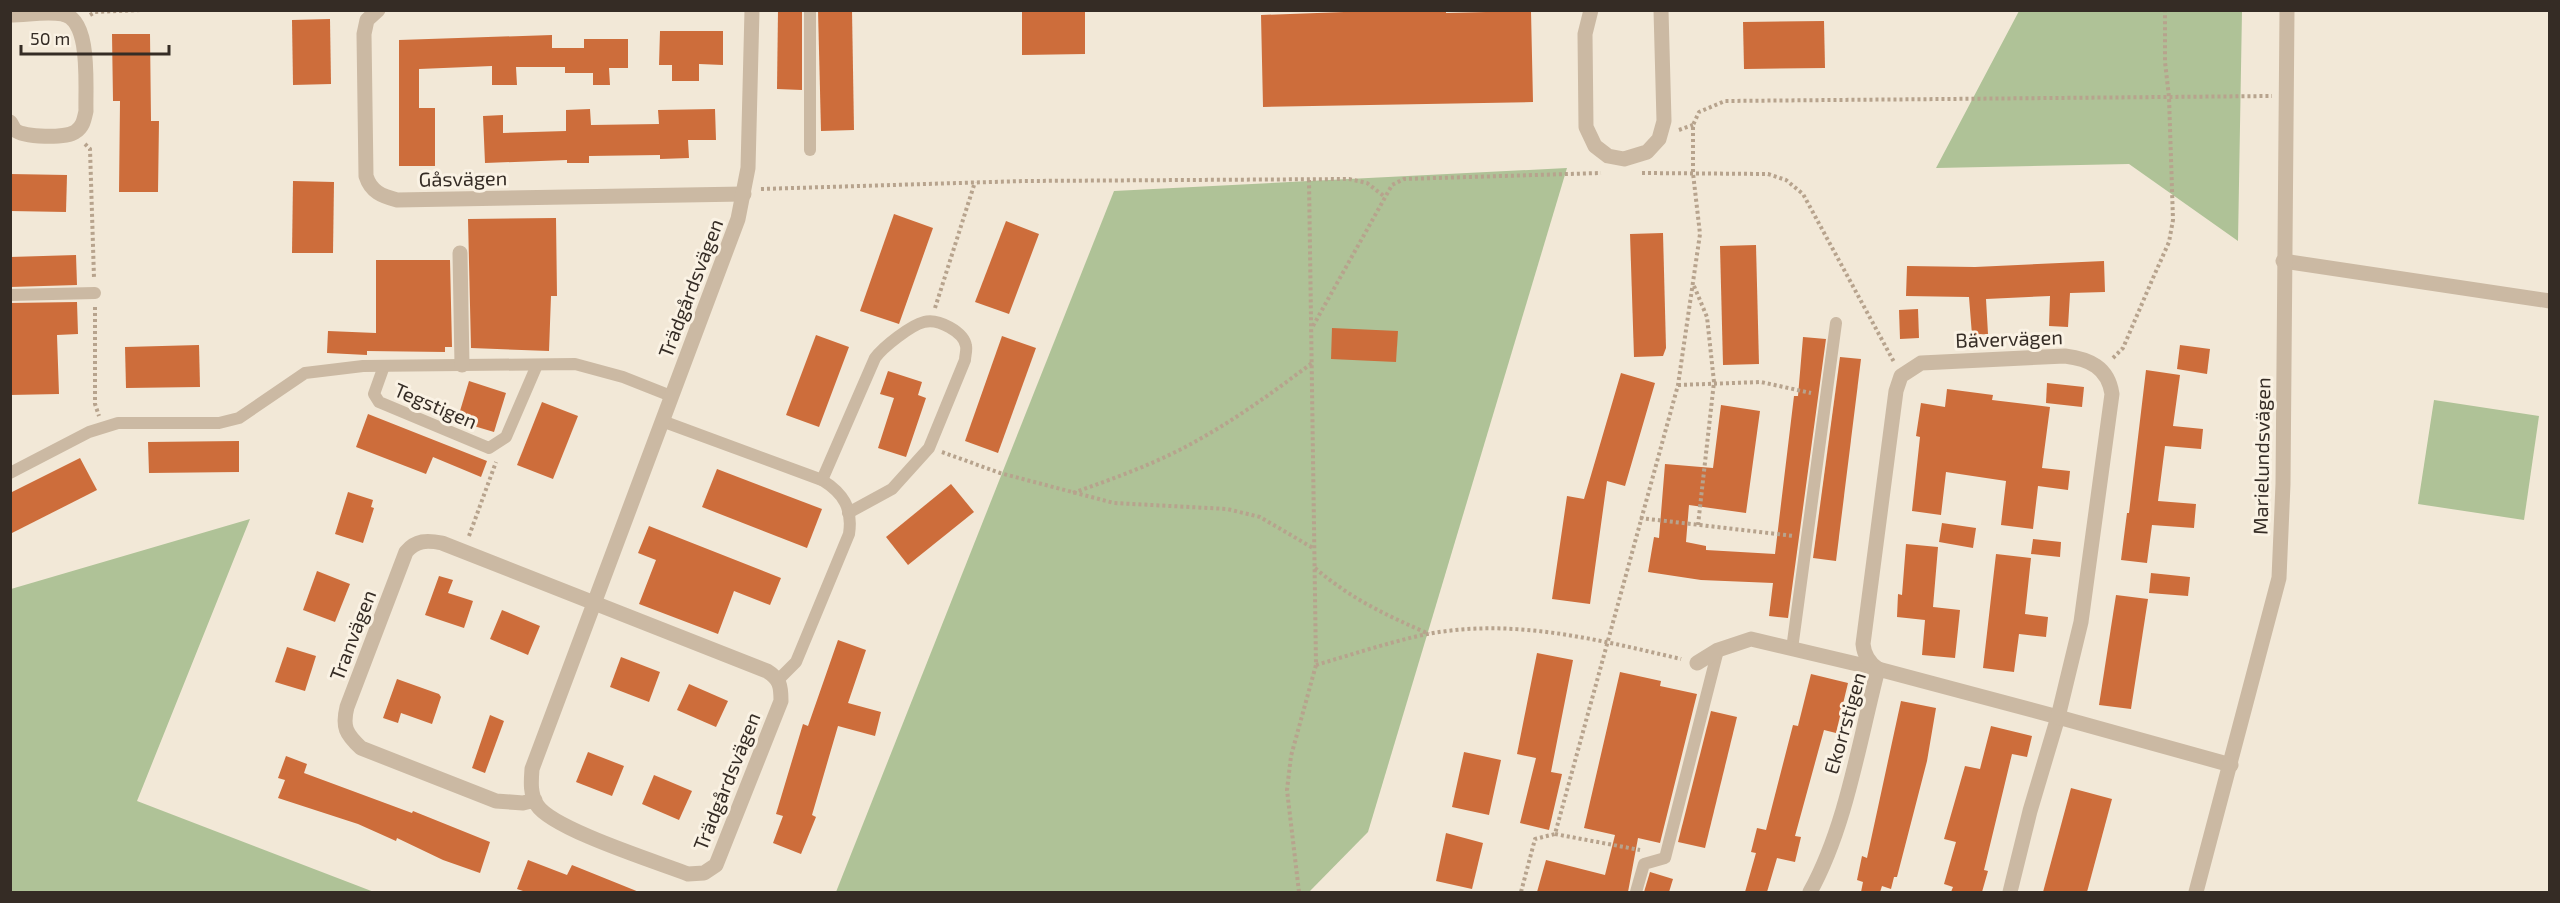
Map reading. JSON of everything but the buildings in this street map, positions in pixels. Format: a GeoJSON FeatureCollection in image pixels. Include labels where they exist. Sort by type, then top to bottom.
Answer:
{"type":"FeatureCollection","features":[{"type":"Feature","properties":{"kind":"street","name":"Gåsvägen"},"geometry":{"type":"LineString","coordinates":[[378,10],[367,20],[364,33],[366,176],[368,184],[380,196],[397,200],[744,194]]}},
{"type":"Feature","properties":{"kind":"street","name":"Trädgårdsvägen"},"geometry":{"type":"LineString","coordinates":[[752,10],[748,168],[738,219],[532,769],[530,788],[537,806],[556,822],[688,874],[704,873],[716,865],[781,701],[781,686],[778,680]]}},
{"type":"Feature","properties":{"kind":"street"},"geometry":{"type":"LineString","coordinates":[[1591,10],[1585,33],[1586,127],[1595,146],[1608,156],[1624,159],[1647,152],[1659,139],[1664,121],[1661,10]]}},
{"type":"Feature","properties":{"kind":"street","name":"Marielundsvägen"},"geometry":{"type":"LineString","coordinates":[[2196,892],[2279,578],[2283,484],[2283,261],[2287,10]]}},
{"type":"Feature","properties":{"kind":"street"},"geometry":{"type":"LineString","coordinates":[[10,15],[64,14],[77,22],[83,35],[86,111],[84,124],[74,133],[65,135],[30,136],[16,131],[10,122]]}},
{"type":"Feature","properties":{"kind":"street"},"geometry":{"type":"LineString","coordinates":[[460,253],[462,365]]}},
{"type":"Feature","properties":{"kind":"street"},"geometry":{"type":"LineString","coordinates":[[2283,261],[2550,301]]}},
{"type":"Feature","properties":{"kind":"street","name":"Bävervägen"},"geometry":{"type":"LineString","coordinates":[[1902,376],[1921,363],[2066,356],[2085,358],[2102,370]]}},
{"type":"Feature","properties":{"kind":"street"},"geometry":{"type":"LineString","coordinates":[[2010,892],[2030,811],[2058,717],[2081,622],[2110,405],[2111,387],[2102,370]]}},
{"type":"Feature","properties":{"kind":"street"},"geometry":{"type":"LineString","coordinates":[[1878,669],[1868,658],[1863,644],[1896,392],[1902,376]]}},
{"type":"Feature","properties":{"kind":"street","name":"Tranvägen"},"geometry":{"type":"LineString","coordinates":[[535,800],[523,803],[496,801],[361,748],[347,735],[343,721],[347,707],[406,552],[411,546],[426,539],[464,551],[595,602]]}},
{"type":"Feature","properties":{"kind":"street"},"geometry":{"type":"LineString","coordinates":[[595,602],[767,671],[778,680]]}},
{"type":"Feature","properties":{"kind":"street"},"geometry":{"type":"LineString","coordinates":[[1697,663],[1718,650],[1751,639],[1878,669]]}},
{"type":"Feature","properties":{"kind":"street","name":"Ekorrstigen"},"geometry":{"type":"LineString","coordinates":[[1810,892],[1824,867],[1834,839],[1878,669],[2231,765]]}},
{"type":"Feature","properties":{"kind":"lane"},"geometry":{"type":"LineString","coordinates":[[810,10],[810,150]]}},
{"type":"Feature","properties":{"kind":"lane"},"geometry":{"type":"LineString","coordinates":[[10,295],[94,293]]}},
{"type":"Feature","properties":{"kind":"lane"},"geometry":{"type":"LineString","coordinates":[[822,480],[874,358],[882,348],[924,322],[937,322],[962,336],[966,347],[965,360],[929,448],[892,489],[849,513]]}},
{"type":"Feature","properties":{"kind":"lane"},"geometry":{"type":"LineString","coordinates":[[1792,649],[1836,323]]}},
{"type":"Feature","properties":{"kind":"lane"},"geometry":{"type":"LineString","coordinates":[[10,473],[89,432],[118,423],[229,421],[239,418],[305,373],[384,366],[575,364],[623,377],[671,396]]}},
{"type":"Feature","properties":{"kind":"lane"},"geometry":{"type":"LineString","coordinates":[[503,441],[537,365]]}},
{"type":"Feature","properties":{"kind":"lane","name":"Tegstigen"},"geometry":{"type":"LineString","coordinates":[[384,366],[375,394],[380,402],[485,447],[503,441]]}},
{"type":"Feature","properties":{"kind":"lane"},"geometry":{"type":"LineString","coordinates":[[663,421],[822,480],[841,492],[849,513],[849,534],[796,662],[778,680]]}},
{"type":"Feature","properties":{"kind":"lane"},"geometry":{"type":"LineString","coordinates":[[1636,892],[1644,864],[1665,858],[1718,650]]}},
{"type":"Feature","properties":{"kind":"path"},"geometry":{"type":"LineString","coordinates":[[77,22],[95,12],[143,10]]}},
{"type":"Feature","properties":{"kind":"path"},"geometry":{"type":"LineString","coordinates":[[2102,370],[2122,348],[2169,242],[2173,220],[2169,97],[2164,62],[2165,10]]}},
{"type":"Feature","properties":{"kind":"path"},"geometry":{"type":"LineString","coordinates":[[2273,85],[2273,108]]}},
{"type":"Feature","properties":{"kind":"path"},"geometry":{"type":"LineString","coordinates":[[1555,834],[1605,642],[1678,385],[1700,234],[1693,173],[1693,125],[1700,112],[1725,101],[2273,96]]}},
{"type":"Feature","properties":{"kind":"path"},"geometry":{"type":"LineString","coordinates":[[1313,326],[1392,185],[1404,179],[1604,173]]}},
{"type":"Feature","properties":{"kind":"path"},"geometry":{"type":"LineString","coordinates":[[1637,173],[1768,174],[1786,180],[1803,194],[1902,376]]}},
{"type":"Feature","properties":{"kind":"path"},"geometry":{"type":"LineString","coordinates":[[744,194],[761,189],[975,182],[1349,179],[1367,183],[1385,197]]}},
{"type":"Feature","properties":{"kind":"path"},"geometry":{"type":"LineString","coordinates":[[1299,892],[1287,790],[1290,756],[1316,665],[1313,326],[1309,180]]}},
{"type":"Feature","properties":{"kind":"path"},"geometry":{"type":"LineString","coordinates":[[931,322],[975,182]]}},
{"type":"Feature","properties":{"kind":"path"},"geometry":{"type":"LineString","coordinates":[[1693,285],[1707,317],[1714,382],[1698,525]]}},
{"type":"Feature","properties":{"kind":"path"},"geometry":{"type":"LineString","coordinates":[[1073,493],[1132,472],[1188,446],[1258,403],[1313,362]]}},
{"type":"Feature","properties":{"kind":"path"},"geometry":{"type":"LineString","coordinates":[[1678,385],[1761,382],[1827,396]]}},
{"type":"Feature","properties":{"kind":"path"},"geometry":{"type":"LineString","coordinates":[[464,551],[503,441]]}},
{"type":"Feature","properties":{"kind":"path"},"geometry":{"type":"LineString","coordinates":[[929,448],[1073,493],[1114,503],[1227,509],[1260,517],[1314,548]]}},
{"type":"Feature","properties":{"kind":"path"},"geometry":{"type":"LineString","coordinates":[[1640,518],[1808,538]]}},
{"type":"Feature","properties":{"kind":"path"},"geometry":{"type":"LineString","coordinates":[[1314,567],[1341,591],[1368,607],[1430,635]]}},
{"type":"Feature","properties":{"kind":"path"},"geometry":{"type":"LineString","coordinates":[[1316,665],[1430,635],[1482,629],[1545,630],[1697,663]]}},
{"type":"Feature","properties":{"kind":"path"},"geometry":{"type":"LineString","coordinates":[[1521,892],[1535,839],[1555,834],[1641,850],[1654,861]]}},
{"type":"Feature","properties":{"kind":"green space"},"geometry":{"type":"Polygon","coordinates":[[[2019,11],[2242,11],[2238,241],[2129,164],[1936,168],[2019,11]]]}},
{"type":"Feature","properties":{"kind":"green space"},"geometry":{"type":"Polygon","coordinates":[[[1567,168],[1368,832],[1309,892],[836,892],[1114,191],[1567,168]]]}},
{"type":"Feature","properties":{"kind":"green space"},"geometry":{"type":"Polygon","coordinates":[[[2434,400],[2539,416],[2524,520],[2418,504],[2434,400]]]}},
{"type":"Feature","properties":{"kind":"green space"},"geometry":{"type":"Polygon","coordinates":[[[250,519],[137,801],[374,892],[11,892],[11,589],[250,519]]]}}]}
